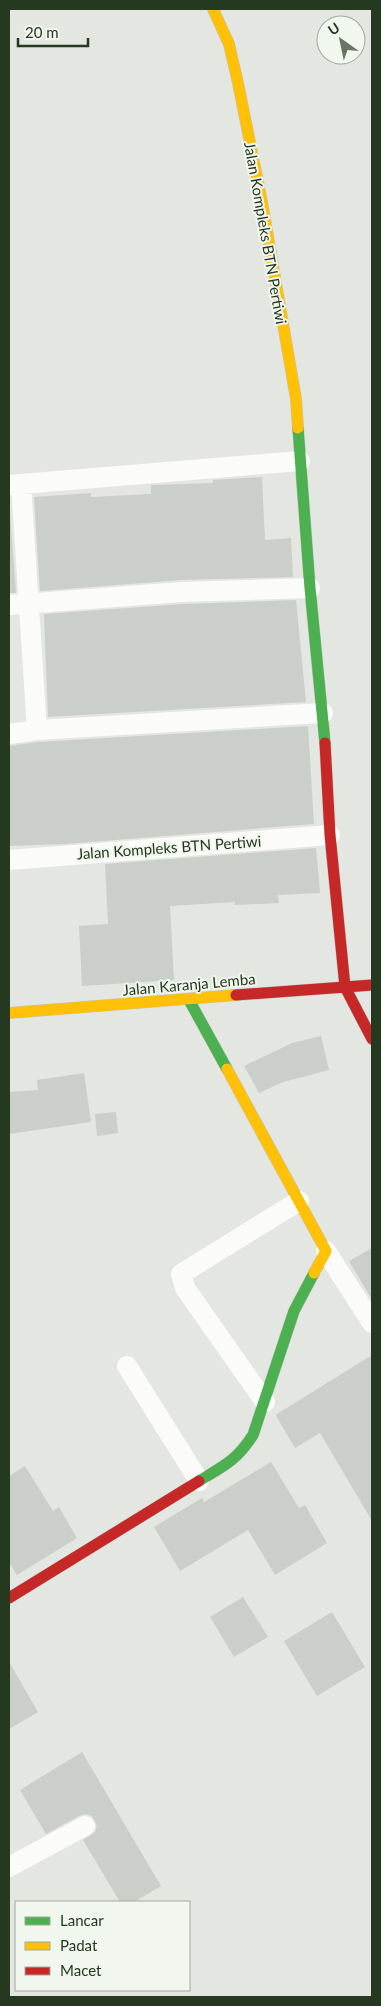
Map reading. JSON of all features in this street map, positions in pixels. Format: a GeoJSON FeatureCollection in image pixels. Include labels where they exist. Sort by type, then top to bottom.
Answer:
{"type":"FeatureCollection","features":[{"type":"Feature","properties":{"kind":"street","name":"Jalan Kompleks BTN Pertiwi"},"geometry":{"type":"LineString","coordinates":[[213,9],[229,44],[262,202],[296,399],[310,588],[324,713],[330,835],[345,987],[372,1039]]}},
{"type":"Feature","properties":{"kind":"street"},"geometry":{"type":"LineString","coordinates":[[37,730],[18,604],[15,485],[300,461]]}},
{"type":"Feature","properties":{"kind":"street"},"geometry":{"type":"LineString","coordinates":[[18,604],[182,592],[310,588]]}},
{"type":"Feature","properties":{"kind":"street"},"geometry":{"type":"LineString","coordinates":[[9,734],[37,730],[324,713]]}},
{"type":"Feature","properties":{"kind":"street","name":"Jalan Kompleks BTN Pertiwi"},"geometry":{"type":"LineString","coordinates":[[9,860],[330,835]]}},
{"type":"Feature","properties":{"kind":"street","name":"Jalan Karanja Lemba"},"geometry":{"type":"LineString","coordinates":[[9,1013],[372,985]]}},
{"type":"Feature","properties":{"kind":"street"},"geometry":{"type":"LineString","coordinates":[[188,1000],[260,1126],[326,1251],[372,1323]]}},
{"type":"Feature","properties":{"kind":"street"},"geometry":{"type":"LineString","coordinates":[[264,1402],[185,1288],[181,1274],[299,1201]]}},
{"type":"Feature","properties":{"kind":"street"},"geometry":{"type":"LineString","coordinates":[[9,1598],[232,1461],[241,1453],[253,1435],[294,1311],[326,1251]]}},
{"type":"Feature","properties":{"kind":"street"},"geometry":{"type":"LineString","coordinates":[[127,1366],[199,1481]]}},
{"type":"Feature","properties":{"kind":"street"},"geometry":{"type":"LineString","coordinates":[[9,1868],[85,1826]]}},
{"type":"Feature","properties":{"kind":"building"},"geometry":{"type":"Polygon","coordinates":[[[262,477],[265,540],[291,538],[293,577],[181,580],[40,591],[34,497],[91,493],[91,497],[151,494],[151,485],[213,483],[213,480],[262,477]]]}},
{"type":"Feature","properties":{"kind":"building"},"geometry":{"type":"Polygon","coordinates":[[[9,500],[16,593],[9,593],[9,500]]]}},
{"type":"Feature","properties":{"kind":"building"},"geometry":{"type":"Polygon","coordinates":[[[296,600],[306,702],[48,717],[44,614],[183,604],[296,600]]]}},
{"type":"Feature","properties":{"kind":"building"},"geometry":{"type":"Polygon","coordinates":[[[308,726],[314,824],[65,844],[9,846],[9,746],[38,742],[308,726]]]}},
{"type":"Feature","properties":{"kind":"building"},"geometry":{"type":"Polygon","coordinates":[[[316,848],[320,893],[278,895],[279,903],[235,905],[235,902],[170,906],[174,980],[82,986],[79,926],[108,924],[105,864],[316,848]]]}},
{"type":"Feature","properties":{"kind":"building"},"geometry":{"type":"Polygon","coordinates":[[[321,1036],[329,1070],[283,1082],[259,1093],[244,1066],[292,1043],[321,1036]]]}},
{"type":"Feature","properties":{"kind":"building"},"geometry":{"type":"Polygon","coordinates":[[[84,1073],[91,1122],[9,1134],[9,1092],[38,1090],[37,1080],[84,1073]]]}},
{"type":"Feature","properties":{"kind":"building"},"geometry":{"type":"Polygon","coordinates":[[[116,1112],[118,1133],[97,1136],[95,1114],[116,1112]]]}},
{"type":"Feature","properties":{"kind":"building"},"geometry":{"type":"Polygon","coordinates":[[[372,1248],[372,1300],[349,1261],[372,1248]]]}},
{"type":"Feature","properties":{"kind":"building"},"geometry":{"type":"Polygon","coordinates":[[[372,1355],[372,1521],[320,1433],[295,1448],[276,1416],[372,1355]]]}},
{"type":"Feature","properties":{"kind":"building"},"geometry":{"type":"Polygon","coordinates":[[[271,1462],[299,1508],[305,1505],[327,1543],[275,1575],[248,1530],[180,1571],[154,1527],[202,1498],[204,1502],[271,1462]]]}},
{"type":"Feature","properties":{"kind":"building"},"geometry":{"type":"Polygon","coordinates":[[[25,1466],[53,1511],[59,1507],[77,1538],[17,1575],[9,1562],[9,1476],[25,1466]]]}},
{"type":"Feature","properties":{"kind":"building"},"geometry":{"type":"Polygon","coordinates":[[[243,1597],[268,1637],[234,1657],[210,1617],[243,1597]]]}},
{"type":"Feature","properties":{"kind":"building"},"geometry":{"type":"Polygon","coordinates":[[[332,1612],[365,1667],[317,1696],[284,1641],[332,1612]]]}},
{"type":"Feature","properties":{"kind":"building"},"geometry":{"type":"Polygon","coordinates":[[[9,1662],[38,1712],[9,1729],[9,1662]]]}},
{"type":"Feature","properties":{"kind":"building"},"geometry":{"type":"Polygon","coordinates":[[[82,1752],[161,1886],[136,1901],[119,1901],[83,1840],[95,1832],[97,1826],[92,1816],[86,1814],[79,1816],[46,1834],[20,1790],[82,1752]]]}},
{"type":"Feature","properties":{"kind":"traffic: fast"},"geometry":{"type":"LineString","coordinates":[[298,428],[310,588],[325,743]]}},
{"type":"Feature","properties":{"kind":"traffic: fast"},"geometry":{"type":"LineString","coordinates":[[189,1000],[227,1069]]}},
{"type":"Feature","properties":{"kind":"traffic: fast"},"geometry":{"type":"LineString","coordinates":[[199,1481],[235,1457],[253,1435],[294,1311],[314,1273]]}},
{"type":"Feature","properties":{"kind":"traffic: slow"},"geometry":{"type":"LineString","coordinates":[[213,9],[229,44],[238,83],[262,202],[296,399],[298,428]]}},
{"type":"Feature","properties":{"kind":"traffic: slow"},"geometry":{"type":"LineString","coordinates":[[9,1013],[236,995]]}},
{"type":"Feature","properties":{"kind":"traffic: slow"},"geometry":{"type":"LineString","coordinates":[[227,1069],[326,1251],[314,1273]]}},
{"type":"Feature","properties":{"kind":"traffic: jam"},"geometry":{"type":"LineString","coordinates":[[325,743],[330,835],[345,987],[372,1039]]}},
{"type":"Feature","properties":{"kind":"traffic: jam"},"geometry":{"type":"LineString","coordinates":[[236,995],[372,985]]}},
{"type":"Feature","properties":{"kind":"traffic: jam"},"geometry":{"type":"LineString","coordinates":[[9,1598],[199,1481]]}}]}
